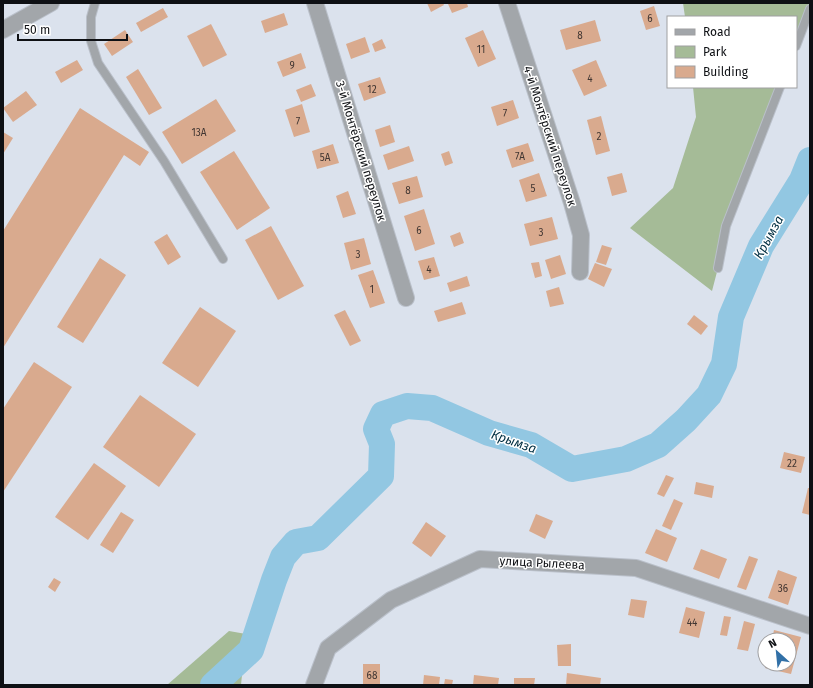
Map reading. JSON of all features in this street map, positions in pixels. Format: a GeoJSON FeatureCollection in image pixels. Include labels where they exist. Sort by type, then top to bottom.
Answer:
{"type":"FeatureCollection","features":[{"type":"Feature","properties":{"kind":"street"},"geometry":{"type":"LineString","coordinates":[[3,30],[51,3]]}},
{"type":"Feature","properties":{"kind":"street","name":"3-й Монтёрский переулок"},"geometry":{"type":"LineString","coordinates":[[315,3],[406,298]]}},
{"type":"Feature","properties":{"kind":"street","name":"4-й Монтёрский переулок"},"geometry":{"type":"LineString","coordinates":[[507,3],[582,235],[580,272]]}},
{"type":"Feature","properties":{"kind":"street","name":"улица Рылеева"},"geometry":{"type":"LineString","coordinates":[[314,685],[328,648],[391,600],[480,559],[636,568],[810,626]]}},
{"type":"Feature","properties":{"kind":"lane"},"geometry":{"type":"LineString","coordinates":[[95,3],[91,17],[91,41],[98,62],[164,161],[223,259]]}},
{"type":"Feature","properties":{"kind":"lane"},"geometry":{"type":"LineString","coordinates":[[797,43],[810,9]]}},
{"type":"Feature","properties":{"kind":"lane"},"geometry":{"type":"LineString","coordinates":[[718,268],[726,226],[780,88]]}},
{"type":"Feature","properties":{"kind":"green space"},"geometry":{"type":"Polygon","coordinates":[[[683,3],[810,3],[810,9],[797,43],[797,16],[685,16],[683,3]]]}},
{"type":"Feature","properties":{"kind":"green space"},"geometry":{"type":"Polygon","coordinates":[[[693,88],[780,88],[726,226],[712,291],[630,228],[673,188],[696,117],[693,88]]]}},
{"type":"Feature","properties":{"kind":"green space"},"geometry":{"type":"Polygon","coordinates":[[[229,631],[246,634],[241,685],[167,685],[229,631]]]}},
{"type":"Feature","properties":{"kind":"building"},"geometry":{"type":"Polygon","coordinates":[[[427,3],[443,3],[444,5],[431,12],[427,3]]]}},
{"type":"Feature","properties":{"kind":"building"},"geometry":{"type":"Polygon","coordinates":[[[467,3],[468,7],[452,13],[448,4],[467,3]]]}},
{"type":"Feature","properties":{"kind":"building"},"geometry":{"type":"Polygon","coordinates":[[[654,6],[660,26],[646,30],[640,11],[654,6]]]}},
{"type":"Feature","properties":{"kind":"building"},"geometry":{"type":"Polygon","coordinates":[[[163,8],[168,17],[141,32],[136,23],[163,8]]]}},
{"type":"Feature","properties":{"kind":"building"},"geometry":{"type":"Polygon","coordinates":[[[284,13],[288,25],[265,33],[261,21],[284,13]]]}},
{"type":"Feature","properties":{"kind":"building"},"geometry":{"type":"Polygon","coordinates":[[[595,20],[601,41],[566,50],[560,30],[595,20]]]}},
{"type":"Feature","properties":{"kind":"building"},"geometry":{"type":"Polygon","coordinates":[[[211,24],[227,55],[203,67],[187,36],[211,24]]]}},
{"type":"Feature","properties":{"kind":"building"},"geometry":{"type":"Polygon","coordinates":[[[125,30],[133,42],[112,56],[104,44],[125,30]]]}},
{"type":"Feature","properties":{"kind":"building"},"geometry":{"type":"Polygon","coordinates":[[[483,30],[496,59],[478,67],[465,38],[483,30]]]}},
{"type":"Feature","properties":{"kind":"building"},"geometry":{"type":"Polygon","coordinates":[[[365,37],[370,52],[351,59],[346,44],[365,37]]]}},
{"type":"Feature","properties":{"kind":"building"},"geometry":{"type":"Polygon","coordinates":[[[382,39],[386,48],[375,52],[372,44],[382,39]]]}},
{"type":"Feature","properties":{"kind":"building"},"geometry":{"type":"Polygon","coordinates":[[[301,53],[306,68],[283,77],[277,62],[301,53]]]}},
{"type":"Feature","properties":{"kind":"building"},"geometry":{"type":"Polygon","coordinates":[[[77,60],[83,70],[61,83],[55,72],[77,60]]]}},
{"type":"Feature","properties":{"kind":"building"},"geometry":{"type":"Polygon","coordinates":[[[596,60],[607,86],[584,96],[572,70],[596,60]]]}},
{"type":"Feature","properties":{"kind":"building"},"geometry":{"type":"Polygon","coordinates":[[[138,69],[162,108],[149,115],[126,77],[138,69]]]}},
{"type":"Feature","properties":{"kind":"building"},"geometry":{"type":"Polygon","coordinates":[[[380,77],[386,93],[364,101],[358,84],[380,77]]]}},
{"type":"Feature","properties":{"kind":"building"},"geometry":{"type":"Polygon","coordinates":[[[311,84],[316,96],[301,102],[296,90],[311,84]]]}},
{"type":"Feature","properties":{"kind":"building"},"geometry":{"type":"Polygon","coordinates":[[[26,91],[37,105],[13,122],[3,108],[26,91]]]}},
{"type":"Feature","properties":{"kind":"building"},"geometry":{"type":"Polygon","coordinates":[[[216,99],[236,131],[182,164],[162,132],[216,99]]]}},
{"type":"Feature","properties":{"kind":"building"},"geometry":{"type":"Polygon","coordinates":[[[513,100],[519,118],[497,126],[491,107],[513,100]]]}},
{"type":"Feature","properties":{"kind":"building"},"geometry":{"type":"Polygon","coordinates":[[[302,104],[310,132],[294,137],[285,110],[302,104]]]}},
{"type":"Feature","properties":{"kind":"building"},"geometry":{"type":"Polygon","coordinates":[[[80,108],[149,152],[140,166],[124,155],[3,348],[3,231],[80,108]]]}},
{"type":"Feature","properties":{"kind":"building"},"geometry":{"type":"Polygon","coordinates":[[[601,116],[610,151],[596,155],[587,120],[601,116]]]}},
{"type":"Feature","properties":{"kind":"building"},"geometry":{"type":"Polygon","coordinates":[[[390,125],[395,142],[380,147],[375,130],[390,125]]]}},
{"type":"Feature","properties":{"kind":"building"},"geometry":{"type":"Polygon","coordinates":[[[3,132],[13,138],[3,154],[3,132]]]}},
{"type":"Feature","properties":{"kind":"building"},"geometry":{"type":"Polygon","coordinates":[[[528,143],[534,161],[512,168],[506,150],[528,143]]]}},
{"type":"Feature","properties":{"kind":"building"},"geometry":{"type":"Polygon","coordinates":[[[333,144],[339,163],[317,169],[312,151],[333,144]]]}},
{"type":"Feature","properties":{"kind":"building"},"geometry":{"type":"Polygon","coordinates":[[[409,146],[414,161],[388,170],[383,155],[409,146]]]}},
{"type":"Feature","properties":{"kind":"building"},"geometry":{"type":"Polygon","coordinates":[[[234,151],[270,208],[237,230],[200,172],[234,151]]]}},
{"type":"Feature","properties":{"kind":"building"},"geometry":{"type":"Polygon","coordinates":[[[449,151],[453,163],[445,166],[441,154],[449,151]]]}},
{"type":"Feature","properties":{"kind":"building"},"geometry":{"type":"Polygon","coordinates":[[[539,173],[547,196],[526,202],[519,180],[539,173]]]}},
{"type":"Feature","properties":{"kind":"building"},"geometry":{"type":"Polygon","coordinates":[[[622,173],[627,192],[612,196],[607,177],[622,173]]]}},
{"type":"Feature","properties":{"kind":"building"},"geometry":{"type":"Polygon","coordinates":[[[417,176],[423,197],[399,204],[392,183],[417,176]]]}},
{"type":"Feature","properties":{"kind":"building"},"geometry":{"type":"Polygon","coordinates":[[[348,191],[356,214],[343,218],[336,196],[348,191]]]}},
{"type":"Feature","properties":{"kind":"building"},"geometry":{"type":"Polygon","coordinates":[[[424,209],[435,244],[415,251],[404,216],[424,209]]]}},
{"type":"Feature","properties":{"kind":"building"},"geometry":{"type":"Polygon","coordinates":[[[552,217],[558,239],[530,246],[524,224],[552,217]]]}},
{"type":"Feature","properties":{"kind":"building"},"geometry":{"type":"Polygon","coordinates":[[[271,226],[304,286],[278,300],[245,240],[271,226]]]}},
{"type":"Feature","properties":{"kind":"building"},"geometry":{"type":"Polygon","coordinates":[[[460,232],[464,243],[454,247],[450,236],[460,232]]]}},
{"type":"Feature","properties":{"kind":"building"},"geometry":{"type":"Polygon","coordinates":[[[167,234],[181,257],[168,265],[154,242],[167,234]]]}},
{"type":"Feature","properties":{"kind":"building"},"geometry":{"type":"Polygon","coordinates":[[[364,238],[371,264],[351,270],[344,243],[364,238]]]}},
{"type":"Feature","properties":{"kind":"building"},"geometry":{"type":"Polygon","coordinates":[[[602,245],[612,248],[606,265],[596,262],[602,245]]]}},
{"type":"Feature","properties":{"kind":"building"},"geometry":{"type":"Polygon","coordinates":[[[560,255],[566,274],[551,279],[545,260],[560,255]]]}},
{"type":"Feature","properties":{"kind":"building"},"geometry":{"type":"Polygon","coordinates":[[[434,257],[440,276],[424,280],[418,261],[434,257]]]}},
{"type":"Feature","properties":{"kind":"building"},"geometry":{"type":"Polygon","coordinates":[[[100,258],[126,275],[83,343],[57,327],[100,258]]]}},
{"type":"Feature","properties":{"kind":"building"},"geometry":{"type":"Polygon","coordinates":[[[539,262],[542,276],[535,278],[531,263],[539,262]]]}},
{"type":"Feature","properties":{"kind":"building"},"geometry":{"type":"Polygon","coordinates":[[[595,263],[612,269],[604,287],[588,279],[595,263]]]}},
{"type":"Feature","properties":{"kind":"building"},"geometry":{"type":"Polygon","coordinates":[[[373,270],[385,303],[370,308],[358,275],[373,270]]]}},
{"type":"Feature","properties":{"kind":"building"},"geometry":{"type":"Polygon","coordinates":[[[467,276],[470,286],[450,292],[447,283],[467,276]]]}},
{"type":"Feature","properties":{"kind":"building"},"geometry":{"type":"Polygon","coordinates":[[[559,287],[564,304],[550,307],[546,291],[559,287]]]}},
{"type":"Feature","properties":{"kind":"building"},"geometry":{"type":"Polygon","coordinates":[[[462,302],[466,314],[438,322],[434,311],[462,302]]]}},
{"type":"Feature","properties":{"kind":"building"},"geometry":{"type":"Polygon","coordinates":[[[200,307],[236,331],[198,387],[162,363],[200,307]]]}},
{"type":"Feature","properties":{"kind":"building"},"geometry":{"type":"Polygon","coordinates":[[[345,310],[361,341],[350,346],[334,315],[345,310]]]}},
{"type":"Feature","properties":{"kind":"building"},"geometry":{"type":"Polygon","coordinates":[[[694,315],[708,326],[701,335],[687,324],[694,315]]]}},
{"type":"Feature","properties":{"kind":"building"},"geometry":{"type":"Polygon","coordinates":[[[34,362],[72,387],[3,492],[3,409],[34,362]]]}},
{"type":"Feature","properties":{"kind":"building"},"geometry":{"type":"Polygon","coordinates":[[[140,395],[196,434],[159,487],[103,447],[140,395]]]}},
{"type":"Feature","properties":{"kind":"building"},"geometry":{"type":"Polygon","coordinates":[[[784,452],[805,457],[801,473],[780,468],[784,452]]]}},
{"type":"Feature","properties":{"kind":"building"},"geometry":{"type":"Polygon","coordinates":[[[94,463],[126,486],[88,540],[55,517],[94,463]]]}},
{"type":"Feature","properties":{"kind":"building"},"geometry":{"type":"Polygon","coordinates":[[[666,475],[674,478],[664,497],[657,494],[666,475]]]}},
{"type":"Feature","properties":{"kind":"building"},"geometry":{"type":"Polygon","coordinates":[[[696,482],[714,486],[712,498],[694,494],[696,482]]]}},
{"type":"Feature","properties":{"kind":"building"},"geometry":{"type":"Polygon","coordinates":[[[808,488],[810,488],[810,515],[802,513],[808,488]]]}},
{"type":"Feature","properties":{"kind":"building"},"geometry":{"type":"Polygon","coordinates":[[[674,499],[683,503],[671,530],[662,526],[674,499]]]}},
{"type":"Feature","properties":{"kind":"building"},"geometry":{"type":"Polygon","coordinates":[[[121,512],[134,520],[113,553],[100,545],[121,512]]]}},
{"type":"Feature","properties":{"kind":"building"},"geometry":{"type":"Polygon","coordinates":[[[536,514],[553,521],[545,539],[529,531],[536,514]]]}},
{"type":"Feature","properties":{"kind":"building"},"geometry":{"type":"Polygon","coordinates":[[[426,522],[446,536],[431,557],[412,543],[426,522]]]}},
{"type":"Feature","properties":{"kind":"building"},"geometry":{"type":"Polygon","coordinates":[[[656,529],[677,538],[667,562],[645,553],[656,529]]]}},
{"type":"Feature","properties":{"kind":"building"},"geometry":{"type":"Polygon","coordinates":[[[701,549],[727,559],[719,579],[693,569],[701,549]]]}},
{"type":"Feature","properties":{"kind":"building"},"geometry":{"type":"Polygon","coordinates":[[[749,556],[758,559],[746,590],[737,587],[749,556]]]}},
{"type":"Feature","properties":{"kind":"building"},"geometry":{"type":"Polygon","coordinates":[[[778,570],[797,577],[788,605],[768,598],[778,570]]]}},
{"type":"Feature","properties":{"kind":"building"},"geometry":{"type":"Polygon","coordinates":[[[54,578],[61,582],[55,592],[48,587],[54,578]]]}},
{"type":"Feature","properties":{"kind":"building"},"geometry":{"type":"Polygon","coordinates":[[[631,599],[647,601],[644,618],[628,615],[631,599]]]}},
{"type":"Feature","properties":{"kind":"building"},"geometry":{"type":"Polygon","coordinates":[[[686,607],[705,612],[699,638],[679,633],[686,607]]]}},
{"type":"Feature","properties":{"kind":"building"},"geometry":{"type":"Polygon","coordinates":[[[724,616],[731,617],[727,636],[720,635],[724,616]]]}},
{"type":"Feature","properties":{"kind":"building"},"geometry":{"type":"Polygon","coordinates":[[[744,621],[755,624],[748,651],[737,649],[744,621]]]}},
{"type":"Feature","properties":{"kind":"building"},"geometry":{"type":"Polygon","coordinates":[[[797,636],[801,637],[797,652],[797,636]]]}},
{"type":"Feature","properties":{"kind":"building"},"geometry":{"type":"Polygon","coordinates":[[[571,644],[571,666],[558,666],[557,645],[571,644]]]}},
{"type":"Feature","properties":{"kind":"building"},"geometry":{"type":"Polygon","coordinates":[[[363,664],[380,664],[380,685],[363,685],[363,664]]]}},
{"type":"Feature","properties":{"kind":"building"},"geometry":{"type":"Polygon","coordinates":[[[567,673],[601,678],[600,685],[566,685],[567,673]]]}},
{"type":"Feature","properties":{"kind":"building"},"geometry":{"type":"Polygon","coordinates":[[[424,675],[440,677],[439,685],[423,685],[424,675]]]}},
{"type":"Feature","properties":{"kind":"building"},"geometry":{"type":"Polygon","coordinates":[[[474,675],[499,678],[498,685],[473,685],[474,675]]]}},
{"type":"Feature","properties":{"kind":"building"},"geometry":{"type":"Polygon","coordinates":[[[514,678],[535,678],[534,685],[514,685],[514,678]]]}},
{"type":"Feature","properties":{"kind":"building"},"geometry":{"type":"Polygon","coordinates":[[[445,679],[453,680],[452,685],[444,685],[445,679]]]}},
{"type":"Feature","properties":{"kind":"waterway","name":"Крымза"},"geometry":{"type":"LineString","coordinates":[[213,685],[251,650],[283,557],[296,542],[318,538],[381,476],[382,444],[376,429],[383,414],[407,406],[432,408],[489,433],[531,445],[572,469],[626,459],[658,445],[686,420],[709,395],[724,364],[731,317],[761,246],[802,180],[810,160]]}}]}
